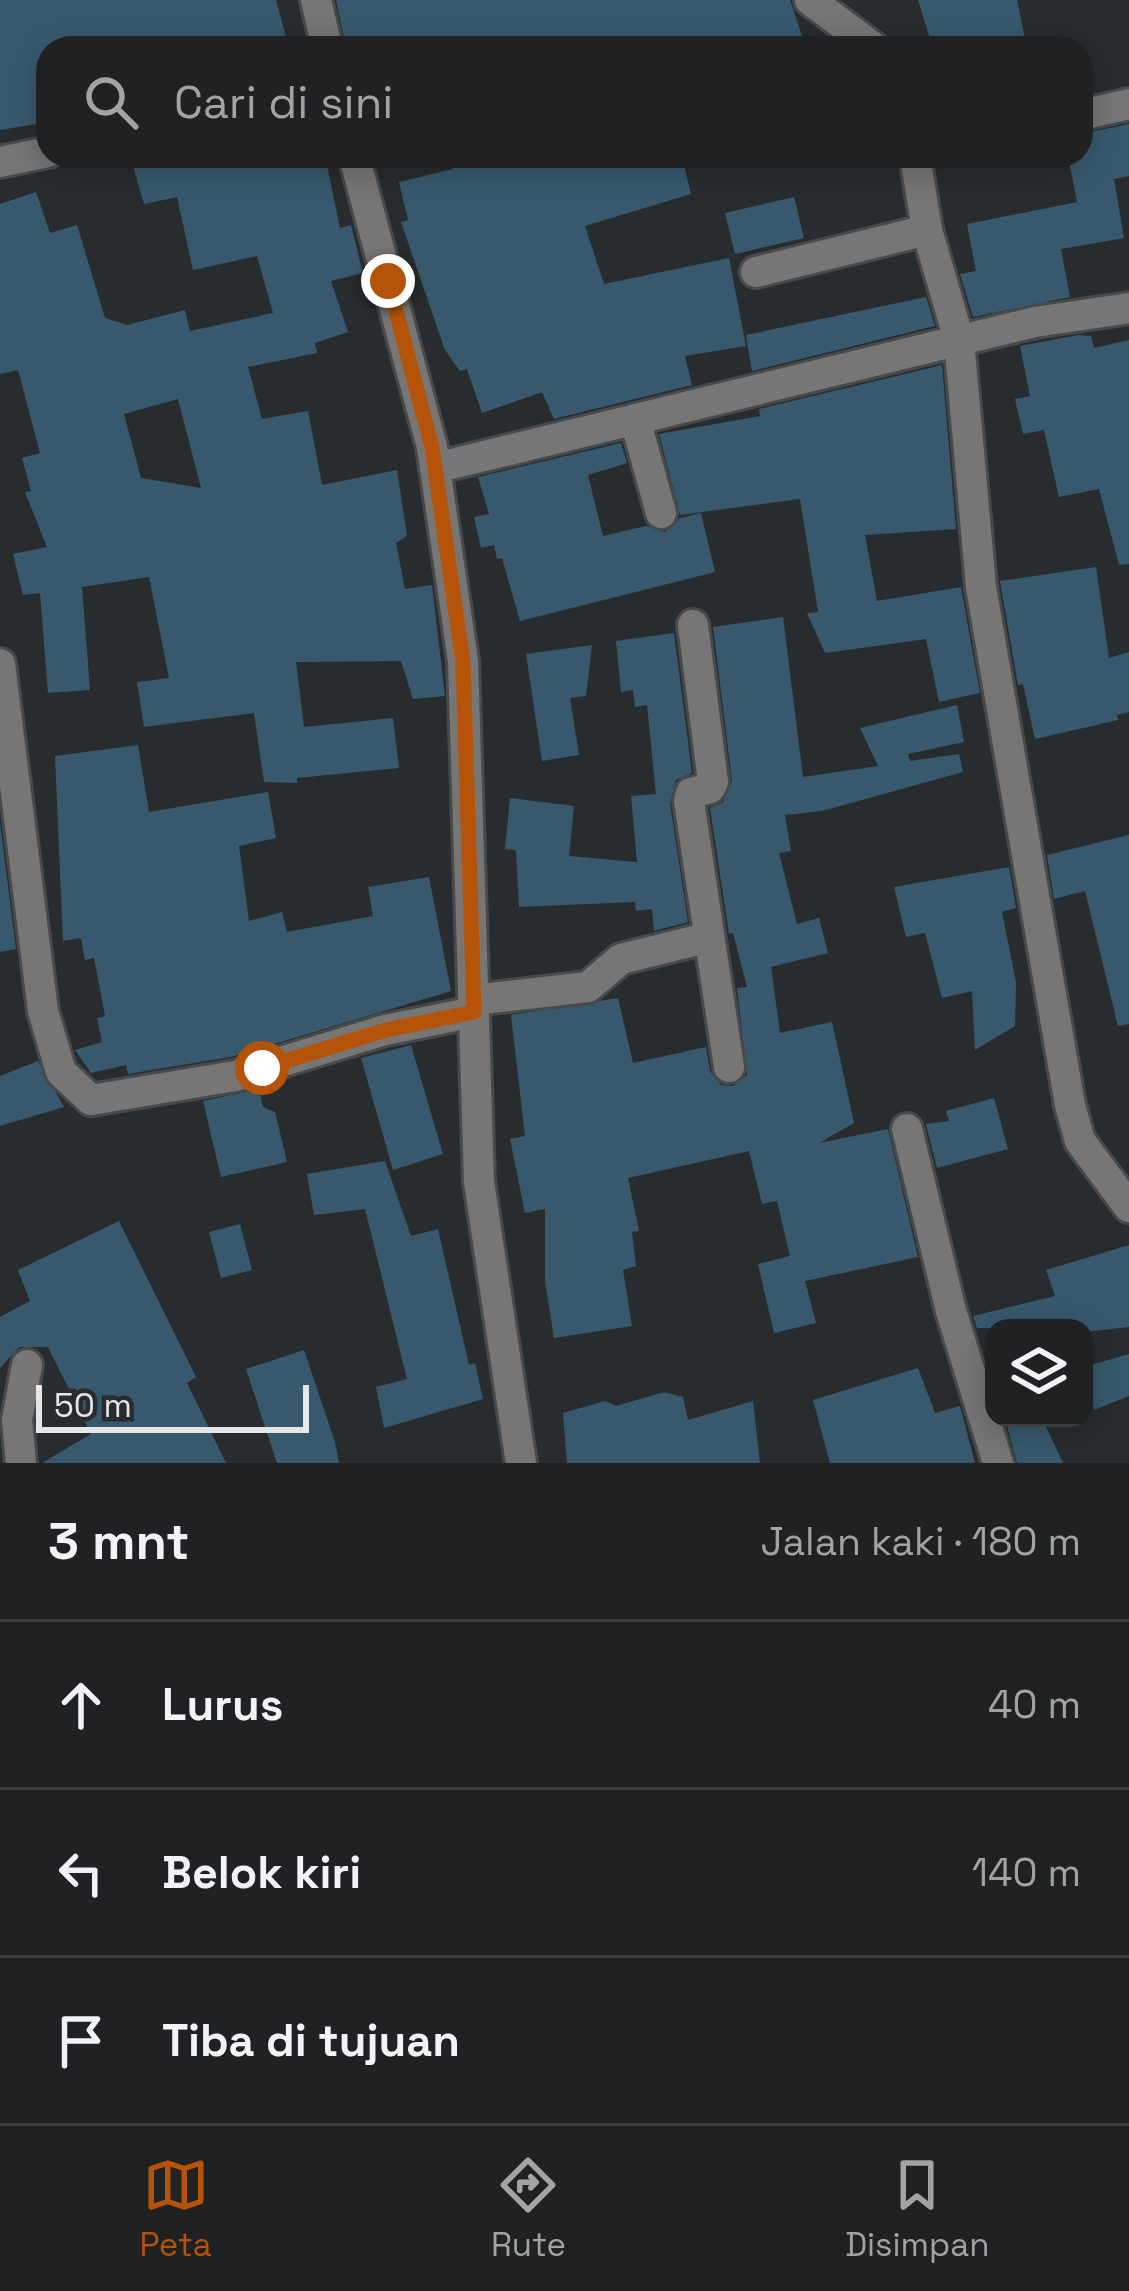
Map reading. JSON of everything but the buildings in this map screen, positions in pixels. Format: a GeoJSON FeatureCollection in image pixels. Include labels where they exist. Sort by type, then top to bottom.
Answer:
{"type":"FeatureCollection","features":[{"type":"Feature","properties":{"kind":"street"},"geometry":{"type":"LineString","coordinates":[[316,0],[324,36]]}},
{"type":"Feature","properties":{"kind":"street"},"geometry":{"type":"LineString","coordinates":[[810,0],[858,36]]}},
{"type":"Feature","properties":{"kind":"street"},"geometry":{"type":"LineString","coordinates":[[1093,112],[1129,104]]}},
{"type":"Feature","properties":{"kind":"street"},"geometry":{"type":"LineString","coordinates":[[0,162],[36,154]]}},
{"type":"Feature","properties":{"kind":"street"},"geometry":{"type":"LineString","coordinates":[[357,168],[435,468],[463,662],[479,1182],[521,1463]]}},
{"type":"Feature","properties":{"kind":"street"},"geometry":{"type":"LineString","coordinates":[[917,168],[927,230],[959,340],[981,586],[1070,1105],[1080,1141],[1129,1207]]}},
{"type":"Feature","properties":{"kind":"street"},"geometry":{"type":"LineString","coordinates":[[756,272],[927,230]]}},
{"type":"Feature","properties":{"kind":"street"},"geometry":{"type":"LineString","coordinates":[[435,468],[959,340],[1129,308]]}},
{"type":"Feature","properties":{"kind":"street"},"geometry":{"type":"LineString","coordinates":[[635,419],[661,513]]}},
{"type":"Feature","properties":{"kind":"street"},"geometry":{"type":"LineString","coordinates":[[693,626],[712,782],[710,788],[691,793],[689,801],[729,1067]]}},
{"type":"Feature","properties":{"kind":"street"},"geometry":{"type":"LineString","coordinates":[[0,664],[43,1011],[62,1072],[72,1088],[91,1100],[235,1076],[474,1006],[588,987],[621,959],[706,938]]}},
{"type":"Feature","properties":{"kind":"street"},"geometry":{"type":"LineString","coordinates":[[908,1129],[951,1311],[998,1463]]}},
{"type":"Feature","properties":{"kind":"street"},"geometry":{"type":"LineString","coordinates":[[21,1463],[16,1420],[27,1365]]}},
{"type":"Feature","properties":{"kind":"route"},"geometry":{"type":"LineString","coordinates":[[262,1068],[386,1030],[474,1012],[463,662],[432,447],[388,281]]}}]}
